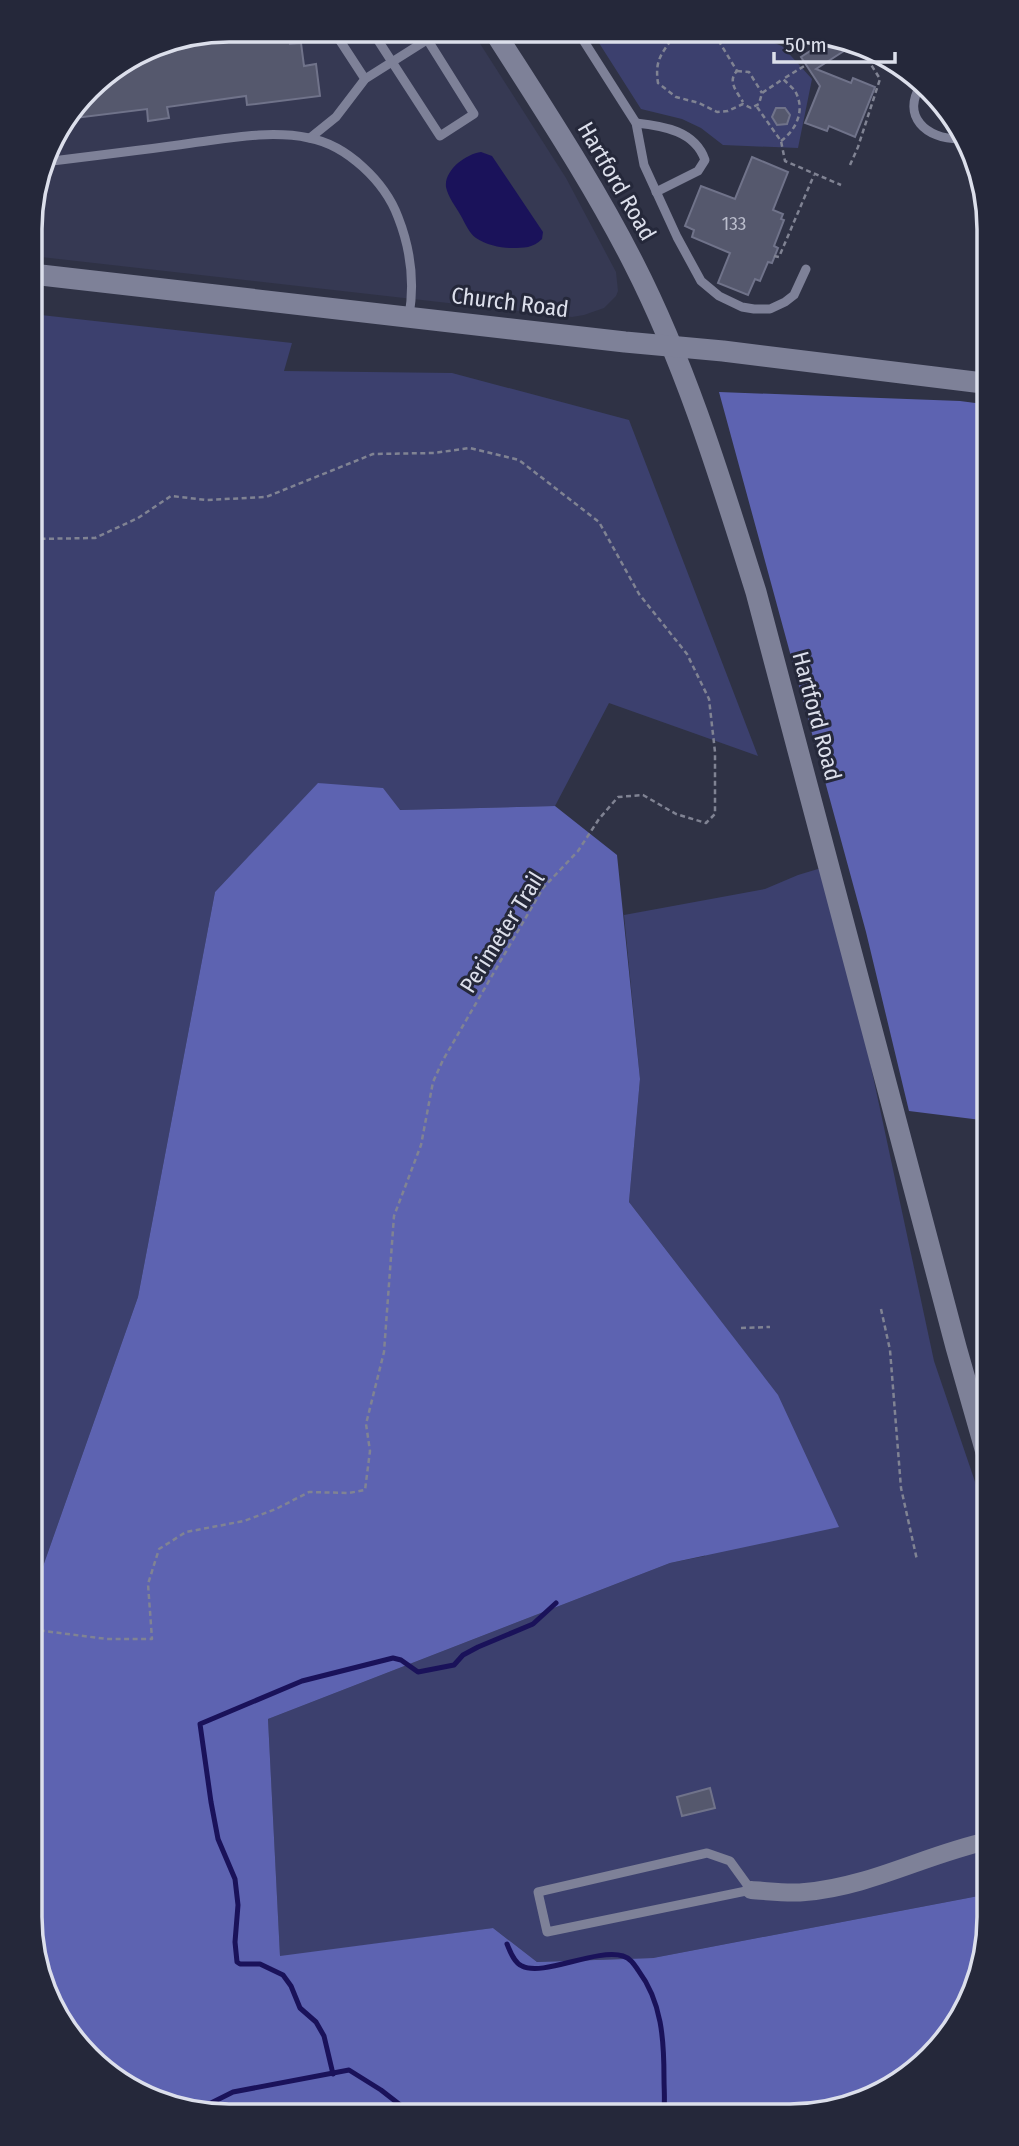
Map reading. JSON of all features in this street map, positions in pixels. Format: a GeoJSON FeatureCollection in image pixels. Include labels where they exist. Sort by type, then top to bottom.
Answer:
{"type":"FeatureCollection","features":[{"type":"Feature","properties":{"kind":"street","name":"Hartford Road"},"geometry":{"type":"LineString","coordinates":[[501,42],[607,211],[640,275],[689,387],[720,476],[756,592],[977,1421]]}},
{"type":"Feature","properties":{"kind":"street","name":"Church Road"},"geometry":{"type":"LineString","coordinates":[[42,275],[670,347],[737,352],[977,382]]}},
{"type":"Feature","properties":{"kind":"street"},"geometry":{"type":"LineString","coordinates":[[751,1890],[803,1893],[820,1891],[866,1880],[977,1843]]}},
{"type":"Feature","properties":{"kind":"lane"},"geometry":{"type":"LineString","coordinates":[[341,42],[365,79]]}},
{"type":"Feature","properties":{"kind":"lane"},"geometry":{"type":"LineString","coordinates":[[379,42],[440,135],[474,114],[429,42]]}},
{"type":"Feature","properties":{"kind":"lane"},"geometry":{"type":"LineString","coordinates":[[310,138],[336,117],[365,79],[425,42]]}},
{"type":"Feature","properties":{"kind":"lane"},"geometry":{"type":"LineString","coordinates":[[584,42],[636,123],[644,165],[694,271],[708,289],[742,307],[770,309],[794,295],[806,269]]}},
{"type":"Feature","properties":{"kind":"lane"},"geometry":{"type":"LineString","coordinates":[[917,92],[914,97],[914,111],[923,128],[943,139],[954,139]]}},
{"type":"Feature","properties":{"kind":"lane"},"geometry":{"type":"LineString","coordinates":[[636,123],[678,131],[701,149],[705,160],[698,171],[656,191]]}},
{"type":"Feature","properties":{"kind":"lane"},"geometry":{"type":"LineString","coordinates":[[54,162],[264,134],[310,138],[345,155],[370,174],[395,207],[412,270],[414,290],[409,317]]}},
{"type":"Feature","properties":{"kind":"lane"},"geometry":{"type":"LineString","coordinates":[[708,1853],[730,1861],[751,1890],[547,1932],[538,1892],[708,1853]]}},
{"type":"Feature","properties":{"kind":"path"},"geometry":{"type":"LineString","coordinates":[[669,42],[658,57],[656,70],[657,82],[665,91],[717,112],[728,111],[743,104]]}},
{"type":"Feature","properties":{"kind":"path"},"geometry":{"type":"LineString","coordinates":[[719,42],[737,71]]}},
{"type":"Feature","properties":{"kind":"path"},"geometry":{"type":"LineString","coordinates":[[850,165],[880,79],[867,59]]}},
{"type":"Feature","properties":{"kind":"path"},"geometry":{"type":"LineString","coordinates":[[762,93],[806,65]]}},
{"type":"Feature","properties":{"kind":"path"},"geometry":{"type":"LineString","coordinates":[[737,71],[748,72],[762,93],[757,107],[751,108],[743,104],[732,83],[732,76],[737,71]]}},
{"type":"Feature","properties":{"kind":"path"},"geometry":{"type":"LineString","coordinates":[[781,141],[792,133],[801,110],[795,92],[783,79]]}},
{"type":"Feature","properties":{"kind":"path"},"geometry":{"type":"LineString","coordinates":[[757,107],[781,141],[785,161],[841,184]]}},
{"type":"Feature","properties":{"kind":"path"},"geometry":{"type":"LineString","coordinates":[[775,256],[779,257],[814,173]]}},
{"type":"Feature","properties":{"kind":"path","name":"Perimeter Trail"},"geometry":{"type":"LineString","coordinates":[[42,539],[94,538],[138,518],[171,496],[207,500],[266,497],[373,454],[434,453],[470,448],[519,460],[599,522],[639,594],[687,654],[709,699],[715,752],[715,814],[706,824],[676,814],[643,795],[618,797],[599,819],[578,851],[542,888],[443,1060],[433,1082],[421,1144],[394,1216],[384,1352],[366,1423],[370,1451],[365,1490],[349,1493],[309,1492],[244,1521],[186,1532],[159,1549],[148,1584],[152,1639],[107,1639],[42,1631]]}},
{"type":"Feature","properties":{"kind":"path"},"geometry":{"type":"LineString","coordinates":[[881,1309],[890,1350],[901,1488],[917,1560]]}},
{"type":"Feature","properties":{"kind":"path"},"geometry":{"type":"LineString","coordinates":[[741,1328],[770,1327]]}},
{"type":"Feature","properties":{"kind":"shaded area"},"geometry":{"type":"Polygon","coordinates":[[[217,42],[479,42],[566,178],[616,272],[616,296],[604,308],[572,317],[42,257],[42,217],[48,181],[61,146],[81,115],[97,97],[125,74],[146,61],[169,52],[217,42]]]}},
{"type":"Feature","properties":{"kind":"shaded area"},"geometry":{"type":"Polygon","coordinates":[[[598,42],[772,42],[782,46],[812,79],[798,148],[723,145],[701,128],[682,119],[641,109],[598,42]]]}},
{"type":"Feature","properties":{"kind":"shaded area"},"geometry":{"type":"Polygon","coordinates":[[[481,152],[492,156],[543,232],[542,239],[535,244],[520,248],[494,246],[476,238],[467,228],[448,194],[446,181],[457,164],[481,152]]]}},
{"type":"Feature","properties":{"kind":"shaded area"},"geometry":{"type":"Polygon","coordinates":[[[42,315],[292,343],[284,371],[452,373],[629,420],[758,756],[609,703],[555,806],[399,810],[319,783],[215,892],[138,1297],[42,1569],[42,315]]]}},
{"type":"Feature","properties":{"kind":"shaded area"},"geometry":{"type":"Polygon","coordinates":[[[719,392],[977,403],[977,1120],[909,1111],[866,932],[719,392]]]}},
{"type":"Feature","properties":{"kind":"shaded area"},"geometry":{"type":"Polygon","coordinates":[[[318,783],[383,788],[400,810],[555,806],[617,855],[640,1079],[629,1202],[778,1395],[839,1527],[670,1563],[268,1719],[280,1956],[493,1928],[537,1962],[653,1958],[977,1896],[977,1929],[971,1965],[963,1989],[938,2031],[913,2058],[884,2079],[838,2098],[790,2104],[205,2102],[169,2094],[146,2085],[125,2072],[88,2040],[61,2000],[48,1965],[42,1917],[42,1569],[138,1297],[215,892],[318,783]]]}},
{"type":"Feature","properties":{"kind":"shaded area"},"geometry":{"type":"Polygon","coordinates":[[[828,866],[934,1361],[977,1488],[977,1896],[653,1958],[537,1962],[493,1928],[280,1957],[268,1719],[670,1563],[705,1556],[700,1294],[629,1202],[640,1079],[624,915],[765,889],[828,866]]]}},
{"type":"Feature","properties":{"kind":"building"},"geometry":{"type":"Polygon","coordinates":[[[217,42],[301,43],[304,66],[316,64],[320,96],[247,105],[246,96],[167,107],[169,118],[148,121],[147,109],[79,117],[106,88],[125,74],[157,56],[193,46],[217,42]]]}},
{"type":"Feature","properties":{"kind":"building"},"geometry":{"type":"Polygon","coordinates":[[[819,45],[844,51],[816,69],[851,83],[853,78],[875,87],[855,137],[829,126],[827,131],[805,123],[820,86],[801,57],[819,45]]]}},
{"type":"Feature","properties":{"kind":"building"},"geometry":{"type":"Polygon","coordinates":[[[776,108],[785,108],[790,115],[787,124],[777,125],[772,117],[776,108]]]}},
{"type":"Feature","properties":{"kind":"building"},"geometry":{"type":"Polygon","coordinates":[[[752,157],[788,172],[773,210],[783,214],[781,219],[784,220],[774,246],[778,248],[772,263],[768,262],[760,281],[755,279],[748,295],[718,283],[730,253],[692,237],[694,230],[685,226],[701,186],[735,199],[752,157]]]}},
{"type":"Feature","properties":{"kind":"building"},"geometry":{"type":"Polygon","coordinates":[[[710,1788],[715,1808],[682,1816],[677,1797],[710,1788]]]}},
{"type":"Feature","properties":{"kind":"waterway"},"geometry":{"type":"LineString","coordinates":[[333,2074],[324,2036],[316,2022],[300,2008],[283,1975],[260,1964],[237,1962],[235,1942],[238,1905],[235,1879],[218,1839],[200,1724],[302,1681],[393,1658],[401,1660],[418,1672],[454,1665],[463,1655],[478,1647],[533,1624],[556,1603]]}},
{"type":"Feature","properties":{"kind":"waterway"},"geometry":{"type":"LineString","coordinates":[[507,1944],[517,1962],[531,1968],[612,1955],[623,1956],[632,1962],[646,1982],[657,2008],[663,2050],[664,2104]]}},
{"type":"Feature","properties":{"kind":"waterway"},"geometry":{"type":"LineString","coordinates":[[212,2103],[233,2092],[349,2070],[399,2104]]}}]}
